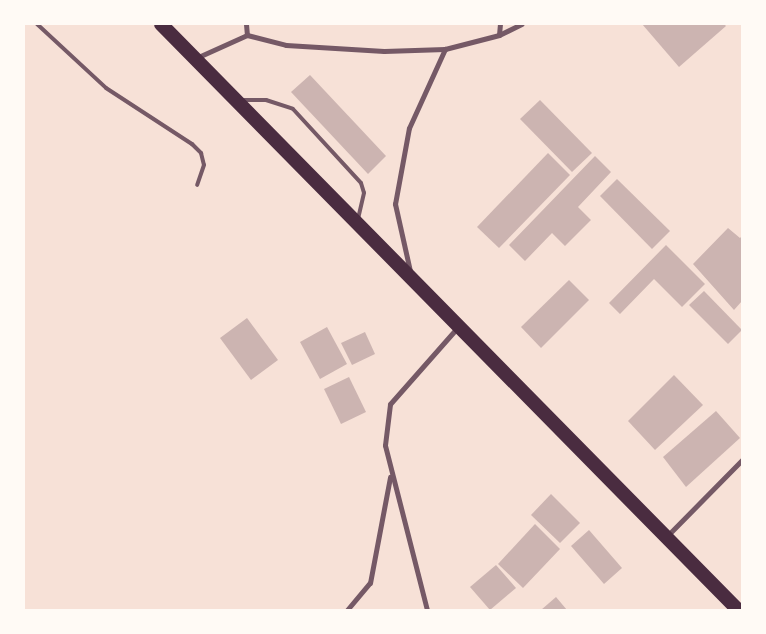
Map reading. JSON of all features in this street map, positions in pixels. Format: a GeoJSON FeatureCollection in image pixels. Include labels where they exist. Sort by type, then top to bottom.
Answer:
{"type":"FeatureCollection","features":[{"type":"Feature","properties":{"kind":"highway"},"geometry":{"type":"LineString","coordinates":[[162,24],[738,610]]}},
{"type":"Feature","properties":{"kind":"street"},"geometry":{"type":"LineString","coordinates":[[246,24],[247,35]]}},
{"type":"Feature","properties":{"kind":"street"},"geometry":{"type":"LineString","coordinates":[[499,35],[500,24]]}},
{"type":"Feature","properties":{"kind":"street"},"geometry":{"type":"LineString","coordinates":[[196,59],[247,35],[286,45],[384,51],[445,50],[499,35],[522,24]]}},
{"type":"Feature","properties":{"kind":"street"},"geometry":{"type":"LineString","coordinates":[[411,276],[394,204],[409,128],[445,50]]}},
{"type":"Feature","properties":{"kind":"street"},"geometry":{"type":"LineString","coordinates":[[427,610],[385,445],[390,404],[459,325]]}},
{"type":"Feature","properties":{"kind":"street"},"geometry":{"type":"LineString","coordinates":[[666,537],[742,460]]}},
{"type":"Feature","properties":{"kind":"street"},"geometry":{"type":"LineString","coordinates":[[347,610],[370,583],[391,474]]}},
{"type":"Feature","properties":{"kind":"lane"},"geometry":{"type":"LineString","coordinates":[[37,24],[106,88],[192,144],[200,153],[204,165],[197,185]]}},
{"type":"Feature","properties":{"kind":"lane"},"geometry":{"type":"LineString","coordinates":[[237,100],[266,100],[293,109],[361,182],[364,194],[358,222]]}},
{"type":"Feature","properties":{"kind":"building"},"geometry":{"type":"Polygon","coordinates":[[[642,24],[724,24],[726,26],[679,67],[642,24]]]}},
{"type":"Feature","properties":{"kind":"building"},"geometry":{"type":"Polygon","coordinates":[[[310,75],[386,156],[368,174],[291,92],[310,75]]]}},
{"type":"Feature","properties":{"kind":"building"},"geometry":{"type":"Polygon","coordinates":[[[540,100],[592,153],[572,172],[520,119],[540,100]]]}},
{"type":"Feature","properties":{"kind":"building"},"geometry":{"type":"Polygon","coordinates":[[[548,153],[570,175],[499,248],[477,227],[548,153]]]}},
{"type":"Feature","properties":{"kind":"building"},"geometry":{"type":"Polygon","coordinates":[[[595,156],[611,172],[578,207],[591,220],[565,246],[552,233],[525,261],[509,245],[595,156]]]}},
{"type":"Feature","properties":{"kind":"building"},"geometry":{"type":"Polygon","coordinates":[[[617,179],[670,231],[652,249],[600,196],[617,179]]]}},
{"type":"Feature","properties":{"kind":"building"},"geometry":{"type":"Polygon","coordinates":[[[728,228],[740,238],[742,236],[742,301],[734,310],[693,264],[728,228]]]}},
{"type":"Feature","properties":{"kind":"building"},"geometry":{"type":"Polygon","coordinates":[[[666,245],[705,284],[682,307],[654,279],[620,314],[609,303],[666,245]]]}},
{"type":"Feature","properties":{"kind":"building"},"geometry":{"type":"Polygon","coordinates":[[[569,280],[589,300],[541,348],[521,327],[569,280]]]}},
{"type":"Feature","properties":{"kind":"building"},"geometry":{"type":"Polygon","coordinates":[[[704,291],[742,330],[728,344],[689,305],[704,291]]]}},
{"type":"Feature","properties":{"kind":"building"},"geometry":{"type":"Polygon","coordinates":[[[247,318],[278,360],[251,380],[220,338],[247,318]]]}},
{"type":"Feature","properties":{"kind":"building"},"geometry":{"type":"Polygon","coordinates":[[[327,327],[347,364],[320,379],[300,342],[327,327]]]}},
{"type":"Feature","properties":{"kind":"building"},"geometry":{"type":"Polygon","coordinates":[[[365,332],[375,354],[352,365],[341,343],[365,332]]]}},
{"type":"Feature","properties":{"kind":"building"},"geometry":{"type":"Polygon","coordinates":[[[674,375],[703,405],[655,450],[628,421],[674,375]]]}},
{"type":"Feature","properties":{"kind":"building"},"geometry":{"type":"Polygon","coordinates":[[[349,377],[366,412],[341,424],[324,389],[349,377]]]}},
{"type":"Feature","properties":{"kind":"building"},"geometry":{"type":"Polygon","coordinates":[[[716,411],[740,438],[686,487],[663,457],[716,411]]]}},
{"type":"Feature","properties":{"kind":"building"},"geometry":{"type":"Polygon","coordinates":[[[551,494],[580,523],[560,543],[531,515],[551,494]]]}},
{"type":"Feature","properties":{"kind":"building"},"geometry":{"type":"Polygon","coordinates":[[[535,524],[560,549],[523,588],[498,564],[535,524]]]}},
{"type":"Feature","properties":{"kind":"building"},"geometry":{"type":"Polygon","coordinates":[[[589,530],[622,568],[604,584],[571,546],[589,530]]]}},
{"type":"Feature","properties":{"kind":"building"},"geometry":{"type":"Polygon","coordinates":[[[496,565],[516,588],[490,610],[470,587],[496,565]]]}},
{"type":"Feature","properties":{"kind":"building"},"geometry":{"type":"Polygon","coordinates":[[[556,597],[567,610],[541,610],[556,597]]]}}]}
